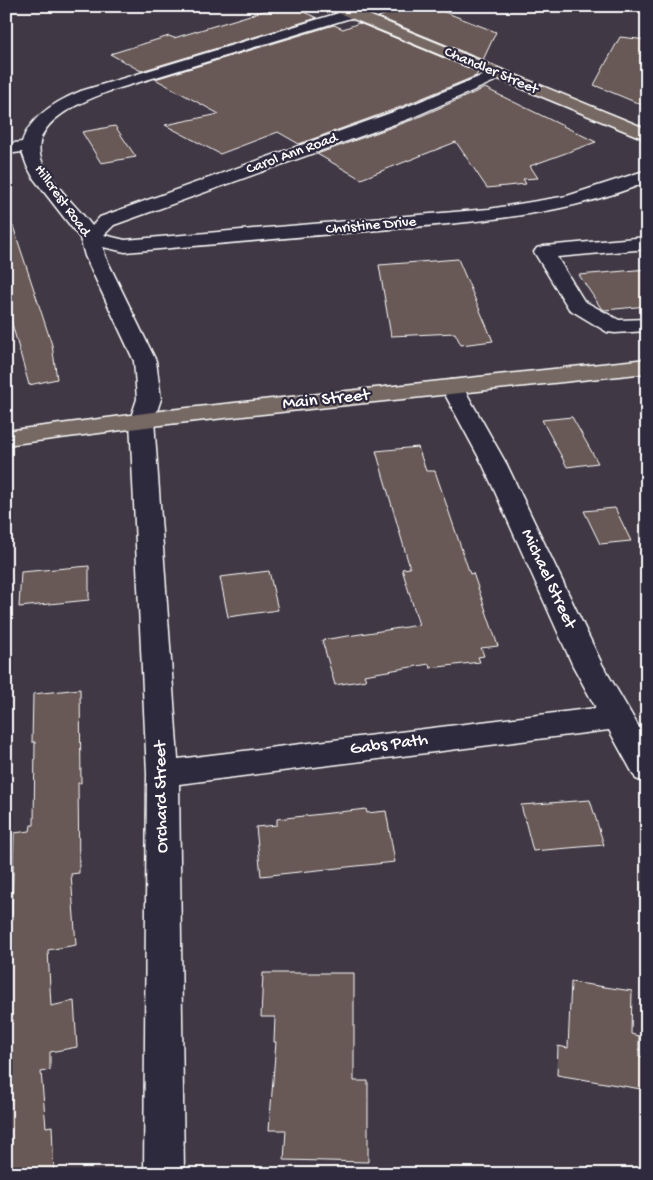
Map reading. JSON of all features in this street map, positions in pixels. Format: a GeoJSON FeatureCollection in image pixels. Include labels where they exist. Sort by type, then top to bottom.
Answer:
{"type":"FeatureCollection","features":[{"type":"Feature","properties":{"kind":"main road","name":"Chandler Street"},"geometry":{"type":"LineString","coordinates":[[334,6],[647,136]]}},
{"type":"Feature","properties":{"kind":"main road","name":"Main Street"},"geometry":{"type":"LineString","coordinates":[[6,438],[142,420],[647,366]]}},
{"type":"Feature","properties":{"kind":"street","name":"Hillcrest Road"},"geometry":{"type":"LineString","coordinates":[[142,420],[149,400],[145,361],[95,256],[91,238],[43,178],[34,163],[30,146],[34,132],[43,121],[74,99],[104,88],[352,13]]}},
{"type":"Feature","properties":{"kind":"street","name":"Carol Ann Road"},"geometry":{"type":"LineString","coordinates":[[91,238],[107,221],[405,114],[498,74]]}},
{"type":"Feature","properties":{"kind":"street"},"geometry":{"type":"LineString","coordinates":[[6,149],[30,146]]}},
{"type":"Feature","properties":{"kind":"street","name":"Christine Drive"},"geometry":{"type":"LineString","coordinates":[[91,238],[125,246],[489,215],[542,208],[578,200],[616,189],[647,175]]}},
{"type":"Feature","properties":{"kind":"street"},"geometry":{"type":"LineString","coordinates":[[647,243],[544,252],[576,305],[615,327],[647,324]]}},
{"type":"Feature","properties":{"kind":"street","name":"Michael Street"},"geometry":{"type":"LineString","coordinates":[[452,386],[495,465],[588,666],[647,770]]}},
{"type":"Feature","properties":{"kind":"street","name":"Orchard Street"},"geometry":{"type":"LineString","coordinates":[[142,420],[163,773],[164,1174]]}},
{"type":"Feature","properties":{"kind":"street","name":"Gabs Path"},"geometry":{"type":"LineString","coordinates":[[163,773],[616,717]]}},
{"type":"Feature","properties":{"kind":"building"},"geometry":{"type":"Polygon","coordinates":[[[280,6],[291,6],[317,18],[141,71],[110,54],[169,36],[174,38],[280,6]]]}},
{"type":"Feature","properties":{"kind":"building"},"geometry":{"type":"Polygon","coordinates":[[[409,6],[429,6],[496,32],[483,60],[378,17],[409,6]]]}},
{"type":"Feature","properties":{"kind":"building"},"geometry":{"type":"Polygon","coordinates":[[[359,23],[478,72],[476,76],[398,108],[299,144],[278,132],[220,154],[165,125],[219,114],[155,79],[334,25],[343,29],[359,23]]]}},
{"type":"Feature","properties":{"kind":"building"},"geometry":{"type":"Polygon","coordinates":[[[620,37],[647,40],[647,107],[594,85],[620,37]]]}},
{"type":"Feature","properties":{"kind":"building"},"geometry":{"type":"Polygon","coordinates":[[[485,88],[596,142],[530,166],[538,178],[523,179],[526,184],[487,188],[456,142],[361,179],[317,154],[412,120],[485,88]]]}},
{"type":"Feature","properties":{"kind":"building"},"geometry":{"type":"Polygon","coordinates":[[[115,126],[136,157],[101,163],[82,132],[115,126]]]}},
{"type":"Feature","properties":{"kind":"building"},"geometry":{"type":"Polygon","coordinates":[[[13,226],[52,345],[57,379],[29,385],[6,302],[6,227],[13,226]]]}},
{"type":"Feature","properties":{"kind":"building"},"geometry":{"type":"Polygon","coordinates":[[[458,259],[493,341],[461,345],[455,333],[391,336],[379,265],[458,259]]]}},
{"type":"Feature","properties":{"kind":"building"},"geometry":{"type":"Polygon","coordinates":[[[647,269],[647,306],[605,310],[601,308],[579,275],[647,269]]]}},
{"type":"Feature","properties":{"kind":"building"},"geometry":{"type":"Polygon","coordinates":[[[572,417],[598,463],[567,467],[542,420],[572,417]]]}},
{"type":"Feature","properties":{"kind":"building"},"geometry":{"type":"Polygon","coordinates":[[[418,447],[426,471],[435,471],[470,574],[473,573],[498,646],[481,648],[484,656],[478,657],[480,662],[430,668],[429,664],[364,675],[366,680],[335,685],[322,640],[419,625],[402,569],[410,568],[376,451],[418,447]]]}},
{"type":"Feature","properties":{"kind":"building"},"geometry":{"type":"Polygon","coordinates":[[[615,508],[631,541],[600,544],[584,511],[615,508]]]}},
{"type":"Feature","properties":{"kind":"building"},"geometry":{"type":"Polygon","coordinates":[[[89,566],[89,600],[19,607],[21,572],[89,566]]]}},
{"type":"Feature","properties":{"kind":"building"},"geometry":{"type":"Polygon","coordinates":[[[269,571],[278,610],[228,617],[220,577],[269,571]]]}},
{"type":"Feature","properties":{"kind":"building"},"geometry":{"type":"Polygon","coordinates":[[[80,689],[81,783],[78,783],[79,873],[71,874],[76,945],[48,950],[51,1006],[74,1001],[77,1047],[50,1052],[50,1070],[41,1072],[46,1127],[52,1126],[54,1174],[6,1174],[6,916],[12,915],[14,833],[30,831],[31,825],[34,825],[35,742],[32,742],[33,694],[80,689]]]}},
{"type":"Feature","properties":{"kind":"building"},"geometry":{"type":"Polygon","coordinates":[[[590,800],[604,845],[533,851],[521,805],[590,800]]]}},
{"type":"Feature","properties":{"kind":"building"},"geometry":{"type":"Polygon","coordinates":[[[366,809],[367,813],[386,811],[395,862],[261,876],[256,827],[277,825],[277,819],[366,809]]]}},
{"type":"Feature","properties":{"kind":"building"},"geometry":{"type":"Polygon","coordinates":[[[263,973],[354,973],[354,1081],[368,1081],[368,1162],[284,1160],[286,1130],[269,1130],[276,1042],[274,1042],[275,1017],[261,1017],[263,973]]]}},
{"type":"Feature","properties":{"kind":"building"},"geometry":{"type":"Polygon","coordinates":[[[571,982],[632,991],[631,1034],[639,1036],[639,1056],[647,1058],[647,1090],[557,1075],[558,1046],[568,1048],[571,982]]]}}]}
